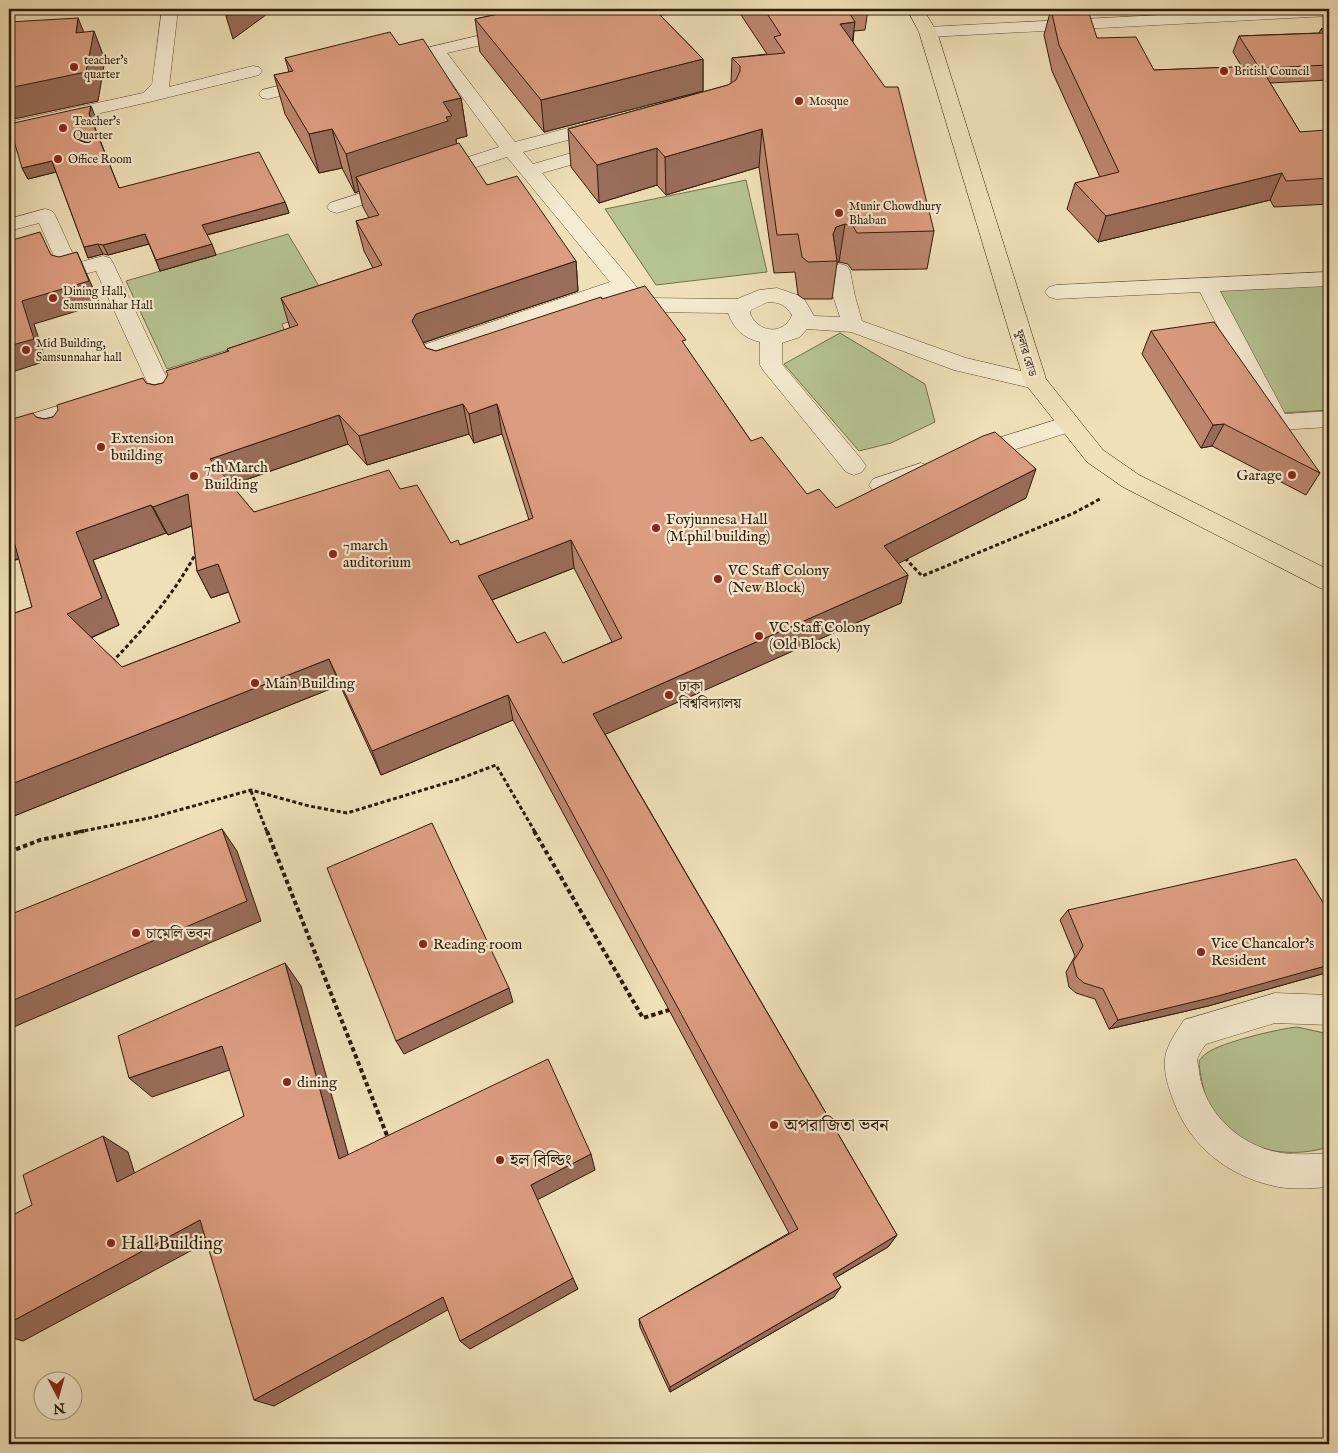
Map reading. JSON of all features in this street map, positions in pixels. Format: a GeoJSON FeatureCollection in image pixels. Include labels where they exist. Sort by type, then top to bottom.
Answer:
{"type":"FeatureCollection","features":[{"type":"Feature","properties":{"kind":"main road","name":"ফুলার রোড"},"geometry":{"type":"LineString","coordinates":[[914,9],[928,32],[1035,381],[1068,424],[1096,456],[1131,481],[1329,581]]}},
{"type":"Feature","properties":{"kind":"street"},"geometry":{"type":"LineString","coordinates":[[149,97],[161,85],[170,9]]}},
{"type":"Feature","properties":{"kind":"street"},"geometry":{"type":"LineString","coordinates":[[928,32],[1329,11]]}},
{"type":"Feature","properties":{"kind":"street"},"geometry":{"type":"LineString","coordinates":[[380,64],[530,29]]}},
{"type":"Feature","properties":{"kind":"street"},"geometry":{"type":"LineString","coordinates":[[436,50],[511,149],[641,305]]}},
{"type":"Feature","properties":{"kind":"street"},"geometry":{"type":"LineString","coordinates":[[9,128],[149,97],[253,71]]}},
{"type":"Feature","properties":{"kind":"street"},"geometry":{"type":"LineString","coordinates":[[268,94],[333,77]]}},
{"type":"Feature","properties":{"kind":"street"},"geometry":{"type":"LineString","coordinates":[[337,207],[511,149],[624,119]]}},
{"type":"Feature","properties":{"kind":"street"},"geometry":{"type":"LineString","coordinates":[[529,171],[622,144]]}},
{"type":"Feature","properties":{"kind":"street"},"geometry":{"type":"LineString","coordinates":[[9,225],[44,215],[70,271],[103,264],[156,392]]}},
{"type":"Feature","properties":{"kind":"street"},"geometry":{"type":"LineString","coordinates":[[840,271],[844,296],[853,325]]}},
{"type":"Feature","properties":{"kind":"street"},"geometry":{"type":"LineString","coordinates":[[1056,292],[1329,279]]}},
{"type":"Feature","properties":{"kind":"street"},"geometry":{"type":"LineString","coordinates":[[469,362],[441,371],[431,350],[624,285]]}},
{"type":"Feature","properties":{"kind":"street"},"geometry":{"type":"LineString","coordinates":[[1207,286],[1278,422],[1329,419]]}},
{"type":"Feature","properties":{"kind":"street"},"geometry":{"type":"LineString","coordinates":[[605,317],[641,305],[742,306],[756,297],[777,295],[795,302],[803,315],[802,322],[791,333],[771,337],[751,332],[740,320],[739,313],[742,306]]}},
{"type":"Feature","properties":{"kind":"street"},"geometry":{"type":"LineString","coordinates":[[802,322],[853,325],[962,365],[1035,381]]}},
{"type":"Feature","properties":{"kind":"street"},"geometry":{"type":"LineString","coordinates":[[771,337],[771,365],[854,466]]}},
{"type":"Feature","properties":{"kind":"street"},"geometry":{"type":"LineString","coordinates":[[9,430],[114,397]]}},
{"type":"Feature","properties":{"kind":"street"},"geometry":{"type":"LineString","coordinates":[[52,416],[61,438]]}},
{"type":"Feature","properties":{"kind":"street"},"geometry":{"type":"LineString","coordinates":[[881,485],[1068,424]]}},
{"type":"Feature","properties":{"kind":"street"},"geometry":{"type":"LineString","coordinates":[[1323,1013],[1276,1008],[1195,1031],[1181,1058],[1184,1090],[1198,1120],[1220,1143],[1243,1158],[1273,1169],[1307,1172],[1329,1170]]}},
{"type":"Feature","properties":{"kind":"path"},"geometry":{"type":"LineString","coordinates":[[899,552],[922,576],[1074,513],[1131,481]]}},
{"type":"Feature","properties":{"kind":"path"},"geometry":{"type":"LineString","coordinates":[[109,664],[148,626],[187,570],[198,549]]}},
{"type":"Feature","properties":{"kind":"path"},"geometry":{"type":"LineString","coordinates":[[9,852],[40,840],[154,818],[251,790],[310,806],[347,813],[456,780],[496,765],[643,1018],[669,1010]]}},
{"type":"Feature","properties":{"kind":"path"},"geometry":{"type":"LineString","coordinates":[[251,790],[388,1139]]}},
{"type":"Feature","properties":{"kind":"green space"},"geometry":{"type":"Polygon","coordinates":[[[746,180],[767,272],[656,285],[605,209],[746,180]]]}},
{"type":"Feature","properties":{"kind":"green space"},"geometry":{"type":"Polygon","coordinates":[[[288,234],[332,308],[282,324],[285,332],[167,369],[126,281],[288,234]]]}},
{"type":"Feature","properties":{"kind":"green space"},"geometry":{"type":"Polygon","coordinates":[[[1329,283],[1329,410],[1281,413],[1219,289],[1329,283]]]}},
{"type":"Feature","properties":{"kind":"green space"},"geometry":{"type":"Polygon","coordinates":[[[840,333],[925,384],[935,422],[891,443],[859,451],[784,364],[840,333]]]}},
{"type":"Feature","properties":{"kind":"green space"},"geometry":{"type":"Polygon","coordinates":[[[1297,1027],[1329,1034],[1329,1147],[1301,1152],[1272,1151],[1245,1142],[1216,1120],[1206,1095],[1199,1061],[1214,1049],[1237,1040],[1297,1027]]]}},
{"type":"Feature","properties":{"kind":"building"},"geometry":{"type":"Polygon","coordinates":[[[228,9],[237,9],[226,16],[228,9]]]}},
{"type":"Feature","properties":{"kind":"building"},"geometry":{"type":"Polygon","coordinates":[[[522,9],[654,9],[703,59],[541,100],[475,19],[522,9]]]}},
{"type":"Feature","properties":{"kind":"building"},"geometry":{"type":"Polygon","coordinates":[[[764,9],[847,9],[855,22],[840,24],[885,87],[898,87],[934,231],[857,233],[853,226],[845,224],[836,227],[833,234],[837,261],[808,262],[802,257],[798,234],[777,235],[762,129],[665,157],[657,148],[597,165],[568,129],[728,85],[736,80],[740,71],[740,66],[732,58],[785,53],[774,37],[781,35],[764,9]]]}},
{"type":"Feature","properties":{"kind":"building"},"geometry":{"type":"Polygon","coordinates":[[[1051,9],[1088,10],[1097,38],[1136,37],[1154,70],[1260,66],[1300,132],[1325,130],[1329,137],[1329,178],[1286,181],[1282,173],[1106,216],[1075,183],[1119,172],[1059,45],[1051,9]]]}},
{"type":"Feature","properties":{"kind":"building"},"geometry":{"type":"Polygon","coordinates":[[[78,18],[76,33],[94,31],[86,72],[9,88],[9,22],[78,18]]]}},
{"type":"Feature","properties":{"kind":"building"},"geometry":{"type":"Polygon","coordinates":[[[1329,28],[1329,65],[1261,68],[1239,36],[1324,33],[1321,29],[1329,28]]]}},
{"type":"Feature","properties":{"kind":"building"},"geometry":{"type":"Polygon","coordinates":[[[390,32],[399,45],[423,39],[461,98],[443,102],[452,116],[446,117],[448,121],[346,154],[332,129],[309,134],[274,75],[293,71],[285,58],[390,32]]]}},
{"type":"Feature","properties":{"kind":"building"},"geometry":{"type":"Polygon","coordinates":[[[91,106],[89,114],[119,188],[259,152],[285,202],[202,225],[212,244],[156,260],[145,234],[103,245],[98,244],[84,247],[52,161],[22,168],[9,124],[91,106]]]}},
{"type":"Feature","properties":{"kind":"building"},"geometry":{"type":"Polygon","coordinates":[[[459,143],[487,185],[517,176],[576,261],[416,314],[412,321],[426,348],[436,351],[601,297],[602,299],[645,286],[686,340],[682,341],[751,441],[762,437],[807,494],[819,489],[836,508],[983,436],[995,432],[1036,469],[884,546],[908,575],[593,714],[897,1235],[833,1274],[841,1287],[670,1387],[639,1319],[798,1229],[508,695],[372,751],[329,659],[9,785],[9,615],[32,607],[9,528],[9,420],[33,413],[36,417],[44,419],[53,417],[58,410],[57,405],[143,378],[146,383],[154,385],[163,383],[168,375],[166,371],[229,351],[227,349],[298,325],[281,298],[382,265],[356,221],[379,215],[356,177],[459,143]],[[463,404],[359,436],[339,415],[210,459],[254,512],[389,470],[400,489],[417,485],[451,543],[458,540],[460,545],[533,518],[497,404],[469,414],[463,404]],[[188,494],[153,507],[151,505],[76,532],[102,598],[67,614],[122,667],[240,622],[218,564],[197,571],[188,494]],[[571,540],[478,576],[517,643],[545,632],[563,663],[622,638],[571,540]]]}},
{"type":"Feature","properties":{"kind":"building"},"geometry":{"type":"Polygon","coordinates":[[[40,232],[51,255],[59,257],[77,252],[89,281],[22,301],[34,339],[9,346],[9,241],[40,232]]]}},
{"type":"Feature","properties":{"kind":"building"},"geometry":{"type":"Polygon","coordinates":[[[1214,322],[1320,473],[1224,424],[1213,425],[1151,331],[1214,322]]]}},
{"type":"Feature","properties":{"kind":"building","name":"Reading room"},"geometry":{"type":"Polygon","coordinates":[[[432,823],[509,988],[396,1041],[327,868],[432,823]]]}},
{"type":"Feature","properties":{"kind":"building","name":"চামেলি ভবন"},"geometry":{"type":"Polygon","coordinates":[[[222,829],[247,901],[9,1002],[9,915],[222,829]]]}},
{"type":"Feature","properties":{"kind":"building","name":"Vice Chancalor's Resident"},"geometry":{"type":"Polygon","coordinates":[[[1296,859],[1329,912],[1329,965],[1218,996],[1118,1020],[1103,989],[1084,983],[1077,977],[1073,962],[1083,946],[1068,910],[1296,859]]]}},
{"type":"Feature","properties":{"kind":"building"},"geometry":{"type":"Polygon","coordinates":[[[285,963],[339,1159],[548,1059],[591,1154],[531,1185],[573,1278],[460,1341],[443,1297],[254,1400],[200,1220],[9,1323],[9,1217],[32,1205],[23,1175],[103,1136],[117,1182],[244,1116],[222,1046],[129,1078],[118,1036],[285,963]]]}},
{"type":"Feature","properties":{"kind":"place","name":"teacher's quarter"},"geometry":{"type":"Point","coordinates":[74,67]}},
{"type":"Feature","properties":{"kind":"place","name":"British Council"},"geometry":{"type":"Point","coordinates":[1224,71]}},
{"type":"Feature","properties":{"kind":"place","name":"Mosque"},"geometry":{"type":"Point","coordinates":[799,101]}},
{"type":"Feature","properties":{"kind":"place","name":"Teacher's Quarter"},"geometry":{"type":"Point","coordinates":[63,128]}},
{"type":"Feature","properties":{"kind":"place","name":"Office Room"},"geometry":{"type":"Point","coordinates":[58,159]}},
{"type":"Feature","properties":{"kind":"place","name":"Munir Chowdhury Bhaban"},"geometry":{"type":"Point","coordinates":[839,213]}},
{"type":"Feature","properties":{"kind":"place","name":"Dining Hall, Samsunnahar Hall"},"geometry":{"type":"Point","coordinates":[53,298]}},
{"type":"Feature","properties":{"kind":"place","name":"Mid Building, Samsunnahar hall"},"geometry":{"type":"Point","coordinates":[26,350]}},
{"type":"Feature","properties":{"kind":"place","name":"Extension building"},"geometry":{"type":"Point","coordinates":[101,447]}},
{"type":"Feature","properties":{"kind":"place","name":"Garage"},"geometry":{"type":"Point","coordinates":[1292,475]}},
{"type":"Feature","properties":{"kind":"place","name":"7th March Building"},"geometry":{"type":"Point","coordinates":[194,476]}},
{"type":"Feature","properties":{"kind":"place","name":"Foyjunnesa Hall (M.phil building)"},"geometry":{"type":"Point","coordinates":[656,528]}},
{"type":"Feature","properties":{"kind":"place","name":"7march auditorium"},"geometry":{"type":"Point","coordinates":[333,554]}},
{"type":"Feature","properties":{"kind":"place","name":"VC Staff Colony (New Block)"},"geometry":{"type":"Point","coordinates":[718,579]}},
{"type":"Feature","properties":{"kind":"place","name":"VC Staff Colony (Old Block)"},"geometry":{"type":"Point","coordinates":[759,636]}},
{"type":"Feature","properties":{"kind":"place","name":"Main Building"},"geometry":{"type":"Point","coordinates":[255,683]}},
{"type":"Feature","properties":{"kind":"place","name":"ঢাকা বিশ্ববিদ্যালয়"},"geometry":{"type":"Point","coordinates":[669,695]}},
{"type":"Feature","properties":{"kind":"place","name":"চামেলি ভবন"},"geometry":{"type":"Point","coordinates":[136,933]}},
{"type":"Feature","properties":{"kind":"place","name":"Reading room"},"geometry":{"type":"Point","coordinates":[423,944]}},
{"type":"Feature","properties":{"kind":"place","name":"Vice Chancalor's Resident"},"geometry":{"type":"Point","coordinates":[1201,952]}},
{"type":"Feature","properties":{"kind":"place","name":"dining"},"geometry":{"type":"Point","coordinates":[287,1082]}},
{"type":"Feature","properties":{"kind":"place","name":"অপরাজিতা ভবন"},"geometry":{"type":"Point","coordinates":[774,1125]}},
{"type":"Feature","properties":{"kind":"place","name":"হল বিল্ডিং"},"geometry":{"type":"Point","coordinates":[500,1160]}},
{"type":"Feature","properties":{"kind":"place","name":"Hall Building"},"geometry":{"type":"Point","coordinates":[111,1243]}}]}
